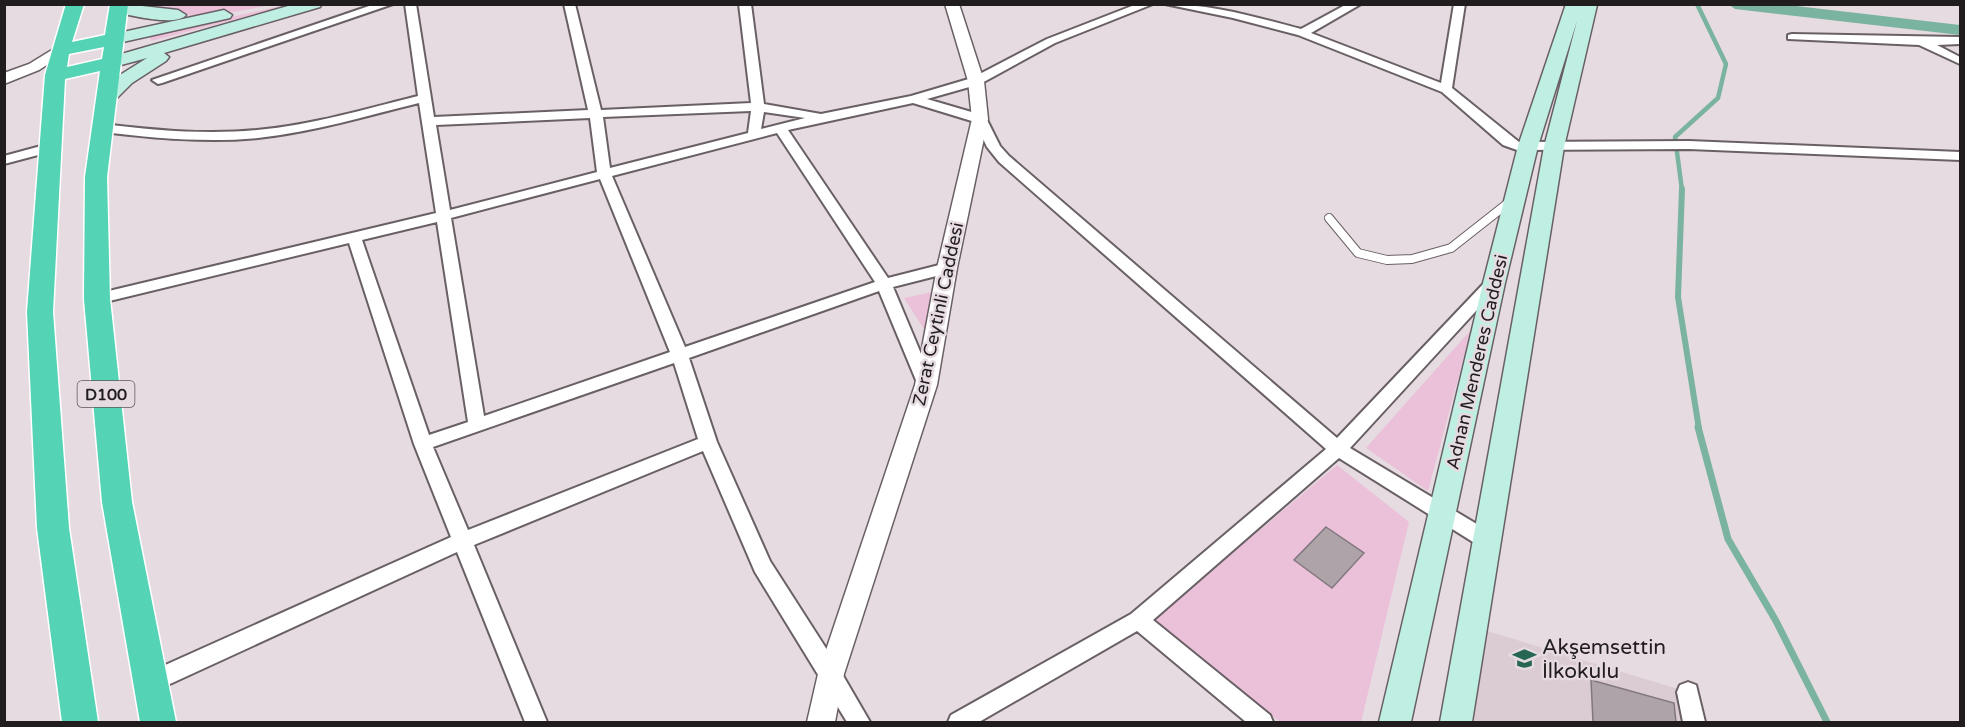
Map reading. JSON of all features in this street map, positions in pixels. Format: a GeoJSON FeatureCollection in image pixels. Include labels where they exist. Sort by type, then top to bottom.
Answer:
{"type":"FeatureCollection","features":[{"type":"Feature","properties":{"kind":"highway"},"geometry":{"type":"LineString","coordinates":[[75,4],[58,63],[40,312],[52,528],[80,723]]}},
{"type":"Feature","properties":{"kind":"highway","name":"D100"},"geometry":{"type":"LineString","coordinates":[[119,6],[96,177],[97,299],[117,502],[158,723]]}},
{"type":"Feature","properties":{"kind":"highway"},"geometry":{"type":"LineString","coordinates":[[58,63],[112,51]]}},
{"type":"Feature","properties":{"kind":"main road"},"geometry":{"type":"LineString","coordinates":[[106,99],[126,80],[158,58],[270,4]]}},
{"type":"Feature","properties":{"kind":"main road"},"geometry":{"type":"LineString","coordinates":[[112,51],[235,20],[314,4]]}},
{"type":"Feature","properties":{"kind":"main road","name":"Adnan Menderes Caddesi"},"geometry":{"type":"LineString","coordinates":[[1395,723],[1494,283],[1528,146],[1574,4]]}},
{"type":"Feature","properties":{"kind":"main road","name":"Adnan Menderes Caddesi"},"geometry":{"type":"LineString","coordinates":[[1456,723],[1554,147],[1589,4]]}},
{"type":"Feature","properties":{"kind":"main road"},"geometry":{"type":"LineString","coordinates":[[119,6],[152,15],[235,20]]}},
{"type":"Feature","properties":{"kind":"main road"},"geometry":{"type":"LineString","coordinates":[[112,51],[235,20]]}},
{"type":"Feature","properties":{"kind":"street"},"geometry":{"type":"LineString","coordinates":[[158,80],[388,4]]}},
{"type":"Feature","properties":{"kind":"street"},"geometry":{"type":"LineString","coordinates":[[410,4],[477,424]]}},
{"type":"Feature","properties":{"kind":"street"},"geometry":{"type":"LineString","coordinates":[[569,4],[596,116],[604,173],[679,353],[708,442],[762,566],[831,674],[859,723]]}},
{"type":"Feature","properties":{"kind":"street"},"geometry":{"type":"LineString","coordinates":[[745,4],[758,107],[754,135]]}},
{"type":"Feature","properties":{"kind":"street","name":"Zerat Ceytinli Caddesi"},"geometry":{"type":"LineString","coordinates":[[821,723],[831,674],[926,385],[947,268],[980,119],[976,81],[952,4]]}},
{"type":"Feature","properties":{"kind":"street"},"geometry":{"type":"LineString","coordinates":[[97,299],[442,216],[825,117],[913,99],[976,81],[1008,66],[1051,41],[1148,4]]}},
{"type":"Feature","properties":{"kind":"street"},"geometry":{"type":"LineString","coordinates":[[1170,4],[1256,20],[1302,33],[1446,88],[1515,146],[1689,145],[1960,156]]}},
{"type":"Feature","properties":{"kind":"street"},"geometry":{"type":"LineString","coordinates":[[1302,33],[1356,4]]}},
{"type":"Feature","properties":{"kind":"street"},"geometry":{"type":"LineString","coordinates":[[1446,88],[1460,4]]}},
{"type":"Feature","properties":{"kind":"street"},"geometry":{"type":"LineString","coordinates":[[1792,37],[1920,42],[1960,40]]}},
{"type":"Feature","properties":{"kind":"street"},"geometry":{"type":"LineString","coordinates":[[1920,42],[1960,61]]}},
{"type":"Feature","properties":{"kind":"street"},"geometry":{"type":"LineString","coordinates":[[4,79],[34,67],[58,63]]}},
{"type":"Feature","properties":{"kind":"street"},"geometry":{"type":"LineString","coordinates":[[4,88],[58,63]]}},
{"type":"Feature","properties":{"kind":"street"},"geometry":{"type":"LineString","coordinates":[[102,128],[214,136],[258,134],[299,128],[425,98]]}},
{"type":"Feature","properties":{"kind":"street"},"geometry":{"type":"LineString","coordinates":[[913,99],[980,119],[994,147],[1004,159],[1338,449],[1488,541]]}},
{"type":"Feature","properties":{"kind":"street"},"geometry":{"type":"LineString","coordinates":[[428,121],[596,116],[758,107],[825,117]]}},
{"type":"Feature","properties":{"kind":"street"},"geometry":{"type":"LineString","coordinates":[[781,129],[884,284],[926,385]]}},
{"type":"Feature","properties":{"kind":"street"},"geometry":{"type":"LineString","coordinates":[[4,160],[52,147]]}},
{"type":"Feature","properties":{"kind":"street"},"geometry":{"type":"LineString","coordinates":[[354,237],[423,444],[536,723]]}},
{"type":"Feature","properties":{"kind":"street"},"geometry":{"type":"LineString","coordinates":[[423,444],[679,353],[884,284],[947,268]]}},
{"type":"Feature","properties":{"kind":"street"},"geometry":{"type":"LineString","coordinates":[[959,723],[1138,621],[1338,449],[1494,283]]}},
{"type":"Feature","properties":{"kind":"street"},"geometry":{"type":"LineString","coordinates":[[151,682],[462,541],[708,442]]}},
{"type":"Feature","properties":{"kind":"street"},"geometry":{"type":"LineString","coordinates":[[1138,621],[1262,723]]}},
{"type":"Feature","properties":{"kind":"street"},"geometry":{"type":"LineString","coordinates":[[1688,692],[1694,723]]}},
{"type":"Feature","properties":{"kind":"lane"},"geometry":{"type":"LineString","coordinates":[[1329,218],[1349,246],[1363,256],[1387,260],[1412,259],[1451,248],[1507,201],[1515,199]]}},
{"type":"Feature","properties":{"kind":"shaded area"},"geometry":{"type":"Polygon","coordinates":[[[153,5],[270,5],[226,13],[182,16],[152,15],[153,5]]]}},
{"type":"Feature","properties":{"kind":"shaded area"},"geometry":{"type":"Polygon","coordinates":[[[292,5],[151,41],[150,37],[157,34],[292,5]]]}},
{"type":"Feature","properties":{"kind":"shaded area"},"geometry":{"type":"Polygon","coordinates":[[[937,291],[929,337],[904,298],[937,291]]]}},
{"type":"Feature","properties":{"kind":"shaded area"},"geometry":{"type":"Polygon","coordinates":[[[1471,330],[1428,491],[1366,448],[1471,330]]]}},
{"type":"Feature","properties":{"kind":"shaded area"},"geometry":{"type":"Polygon","coordinates":[[[1337,465],[1409,522],[1361,722],[1280,722],[1153,620],[1337,465]]]}},
{"type":"Feature","properties":{"kind":"shaded area","name":"Akşemsettin İlkokulu"},"geometry":{"type":"Polygon","coordinates":[[[1474,627],[1688,692],[1694,722],[1456,722],[1474,627]]]}},
{"type":"Feature","properties":{"kind":"building"},"geometry":{"type":"Polygon","coordinates":[[[1326,527],[1364,553],[1332,588],[1294,560],[1326,527]]]}},
{"type":"Feature","properties":{"kind":"building"},"geometry":{"type":"Polygon","coordinates":[[[1591,680],[1674,703],[1676,722],[1593,722],[1591,680]]]}},
{"type":"Feature","properties":{"kind":"waterway"},"geometry":{"type":"LineString","coordinates":[[1682,190],[1675,137],[1718,98],[1726,64],[1697,4]]}},
{"type":"Feature","properties":{"kind":"waterway"},"geometry":{"type":"LineString","coordinates":[[1735,4],[1960,30]]}},
{"type":"Feature","properties":{"kind":"waterway"},"geometry":{"type":"LineString","coordinates":[[1682,190],[1678,297],[1699,429]]}},
{"type":"Feature","properties":{"kind":"waterway"},"geometry":{"type":"LineString","coordinates":[[1698,427],[1728,539],[1776,621],[1827,722]]}},
{"type":"Feature","properties":{"kind":"place","name":"Akşemsettin İlkokulu"},"geometry":{"type":"Point","coordinates":[1524,659]}}]}
